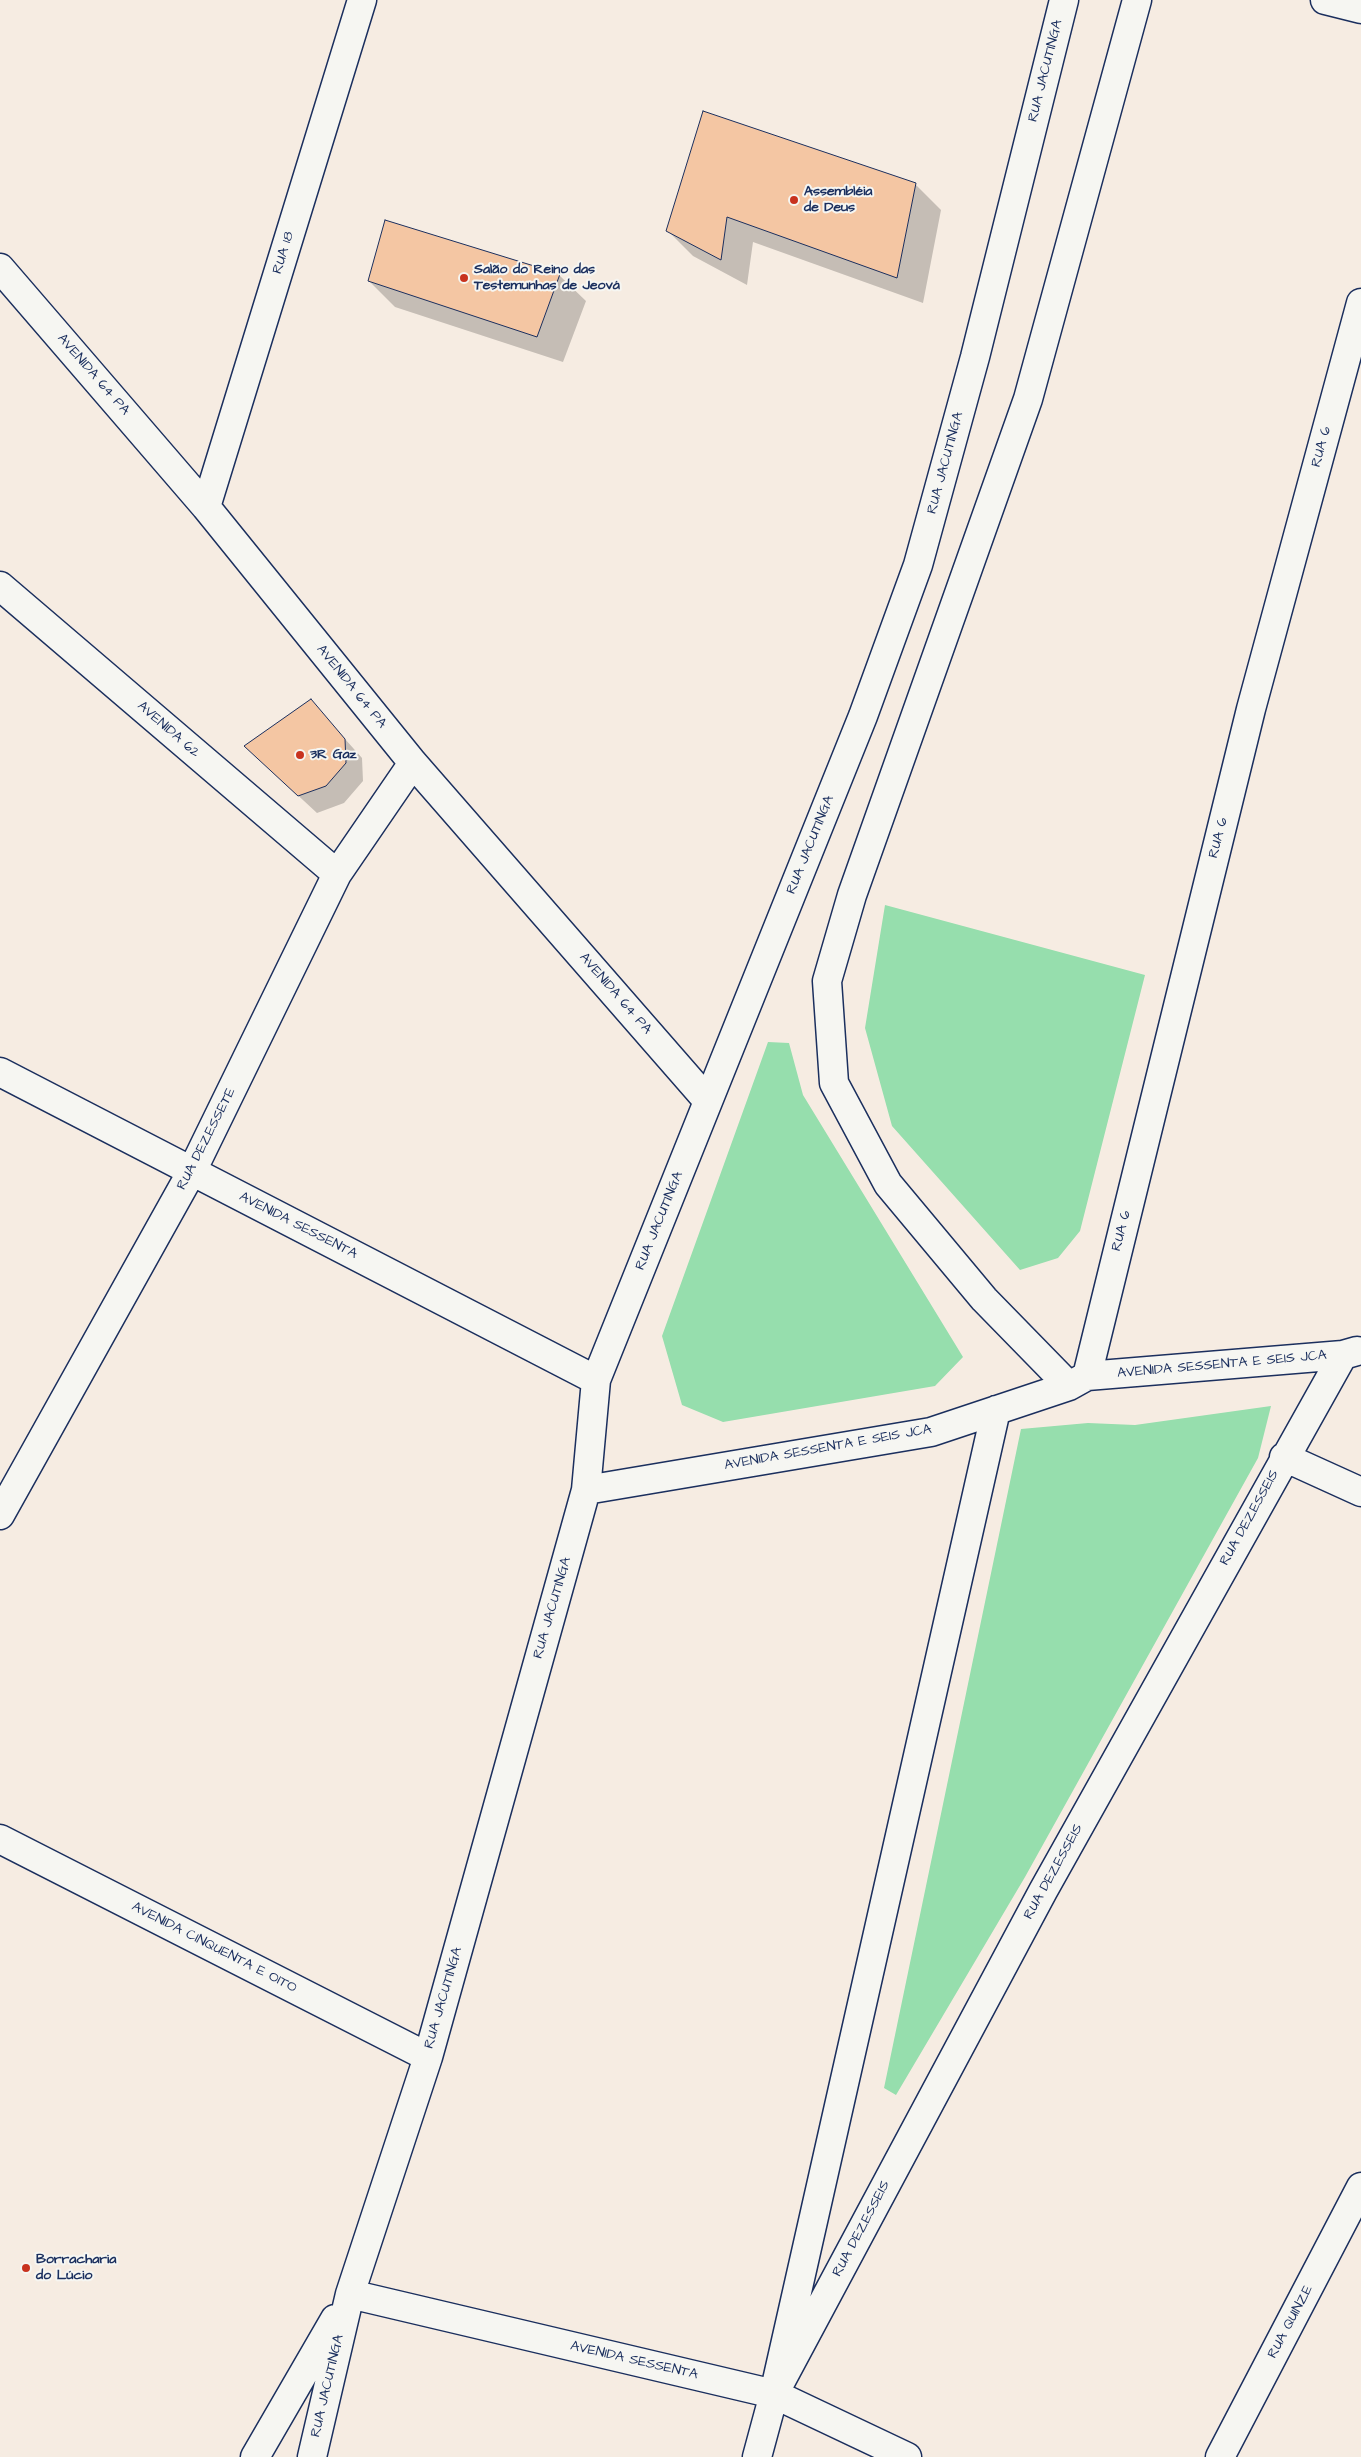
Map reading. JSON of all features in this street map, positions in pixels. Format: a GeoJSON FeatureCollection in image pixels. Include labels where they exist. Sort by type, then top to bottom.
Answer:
{"type":"FeatureCollection","features":[{"type":"Feature","properties":{"kind":"street","name":"RUA 18"},"geometry":{"type":"LineString","coordinates":[[206,507],[362,0]]}},
{"type":"Feature","properties":{"kind":"street","name":"RUA JACUTINGA"},"geometry":{"type":"LineString","coordinates":[[312,2457],[350,2294],[428,2057],[586,1490],[596,1380],[863,716],[918,566],[975,357],[1064,0]]}},
{"type":"Feature","properties":{"kind":"street"},"geometry":{"type":"LineString","coordinates":[[1078,1381],[984,1299],[888,1184],[834,1084],[827,981],[852,895],[1028,399],[1137,0]]}},
{"type":"Feature","properties":{"kind":"street"},"geometry":{"type":"LineString","coordinates":[[1325,0],[1361,9]]}},
{"type":"Feature","properties":{"kind":"street","name":"AVENIDA 64 PA"},"geometry":{"type":"LineString","coordinates":[[0,268],[206,507],[413,763],[708,1101]]}},
{"type":"Feature","properties":{"kind":"street","name":"RUA 6"},"geometry":{"type":"LineString","coordinates":[[1078,1381],[1251,709],[1361,303]]}},
{"type":"Feature","properties":{"kind":"street","name":"AVENIDA 62"},"geometry":{"type":"LineString","coordinates":[[0,586],[337,874]]}},
{"type":"Feature","properties":{"kind":"street","name":"RUA DEZESSETE"},"geometry":{"type":"LineString","coordinates":[[0,1515],[192,1171],[337,874],[413,763]]}},
{"type":"Feature","properties":{"kind":"street","name":"AVENIDA SESSENTA"},"geometry":{"type":"LineString","coordinates":[[0,1072],[596,1380]]}},
{"type":"Feature","properties":{"kind":"street","name":"AVENIDA SESSENTA E SEIS JCA"},"geometry":{"type":"LineString","coordinates":[[586,1490],[931,1432],[1078,1381],[1352,1353]]}},
{"type":"Feature","properties":{"kind":"street","name":"RUA DEZESSEIS"},"geometry":{"type":"LineString","coordinates":[[774,2394],[1048,1882],[1284,1458],[1352,1353]]}},
{"type":"Feature","properties":{"kind":"street","name":"RUA DEZESSEIS"},"geometry":{"type":"LineString","coordinates":[[757,2457],[774,2394],[996,1410]]}},
{"type":"Feature","properties":{"kind":"street"},"geometry":{"type":"LineString","coordinates":[[1284,1458],[1361,1492]]}},
{"type":"Feature","properties":{"kind":"street","name":"AVENIDA CINQUENTA E OITO"},"geometry":{"type":"LineString","coordinates":[[0,1839],[428,2057]]}},
{"type":"Feature","properties":{"kind":"street","name":"RUA QUINZE"},"geometry":{"type":"LineString","coordinates":[[1220,2457],[1361,2187]]}},
{"type":"Feature","properties":{"kind":"street"},"geometry":{"type":"LineString","coordinates":[[255,2457],[350,2294]]}},
{"type":"Feature","properties":{"kind":"street","name":"AVENIDA SESSENTA"},"geometry":{"type":"LineString","coordinates":[[350,2294],[774,2394],[907,2457]]}},
{"type":"Feature","properties":{"kind":"green space"},"geometry":{"type":"Polygon","coordinates":[[[885,905],[1145,975],[1080,1231],[1058,1258],[1020,1270],[892,1126],[865,1028],[885,905]]]}},
{"type":"Feature","properties":{"kind":"green space"},"geometry":{"type":"Polygon","coordinates":[[[768,1042],[789,1043],[803,1095],[963,1357],[935,1386],[723,1422],[682,1405],[662,1336],[768,1042]]]}},
{"type":"Feature","properties":{"kind":"green space"},"geometry":{"type":"Polygon","coordinates":[[[1271,1406],[1258,1458],[1025,1877],[896,2095],[884,2088],[1021,1429],[1088,1423],[1135,1425],[1271,1406]]]}},
{"type":"Feature","properties":{"kind":"building","name":"Assembléia de Deus"},"geometry":{"type":"Polygon","coordinates":[[[703,111],[916,183],[897,278],[727,217],[721,260],[666,231],[703,111]]]}},
{"type":"Feature","properties":{"kind":"building","name":"Salão do Reino das Testemunhas de Jeová"},"geometry":{"type":"Polygon","coordinates":[[[385,220],[560,274],[537,337],[368,281],[385,220]]]}},
{"type":"Feature","properties":{"kind":"building","name":"3R Gaz"},"geometry":{"type":"Polygon","coordinates":[[[311,699],[345,739],[346,763],[326,786],[298,796],[244,746],[311,699]]]}},
{"type":"Feature","properties":{"kind":"place","name":"Assembléia de Deus"},"geometry":{"type":"Point","coordinates":[794,200]}},
{"type":"Feature","properties":{"kind":"place","name":"Salão do Reino das Testemunhas de Jeová"},"geometry":{"type":"Point","coordinates":[464,278]}},
{"type":"Feature","properties":{"kind":"place","name":"3R Gaz"},"geometry":{"type":"Point","coordinates":[300,755]}},
{"type":"Feature","properties":{"kind":"place","name":"Borracharia do Lúcio"},"geometry":{"type":"Point","coordinates":[26,2268]}}]}
